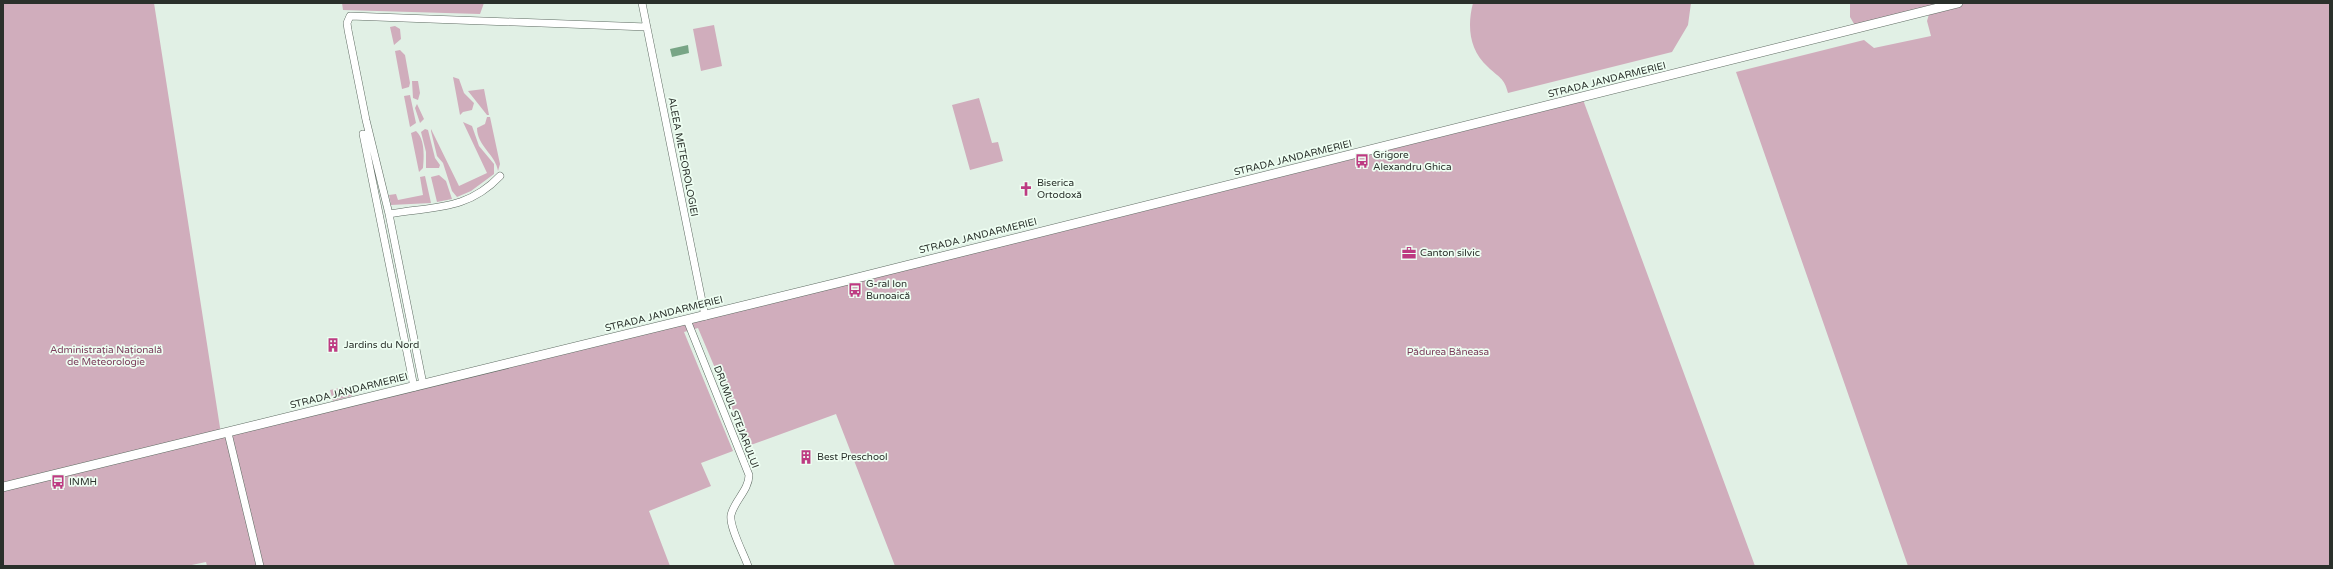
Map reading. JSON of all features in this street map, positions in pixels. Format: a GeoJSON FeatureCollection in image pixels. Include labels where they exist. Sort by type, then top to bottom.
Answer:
{"type":"FeatureCollection","features":[{"type":"Feature","properties":{"kind":"street","name":"ALEEA METEOROLOGIEI"},"geometry":{"type":"LineString","coordinates":[[642,3],[705,316]]}},
{"type":"Feature","properties":{"kind":"street","name":"STRADA JANDARMERIEI"},"geometry":{"type":"LineString","coordinates":[[3,487],[705,316],[1958,3]]}},
{"type":"Feature","properties":{"kind":"street"},"geometry":{"type":"LineString","coordinates":[[419,386],[389,214],[366,120],[348,30],[347,23],[350,16],[647,27]]}},
{"type":"Feature","properties":{"kind":"street"},"geometry":{"type":"LineString","coordinates":[[363,134],[419,386]]}},
{"type":"Feature","properties":{"kind":"street"},"geometry":{"type":"LineString","coordinates":[[389,214],[458,204],[483,192],[500,176]]}},
{"type":"Feature","properties":{"kind":"street","name":"DRUMUL STEJARULUI"},"geometry":{"type":"LineString","coordinates":[[687,320],[749,475],[747,485],[731,515],[732,525],[748,566]]}},
{"type":"Feature","properties":{"kind":"street"},"geometry":{"type":"LineString","coordinates":[[228,432],[260,566]]}},
{"type":"Feature","properties":{"kind":"green space","name":"Pădurea Băneasa"},"geometry":{"type":"Polygon","coordinates":[[[3,3],[154,3],[221,434],[1582,97],[1755,566],[895,566],[836,414],[748,446],[698,328],[684,332],[733,451],[701,463],[711,486],[649,511],[670,566],[207,566],[206,562],[187,566],[3,566],[3,3]]]}},
{"type":"Feature","properties":{"kind":"green space"},"geometry":{"type":"Polygon","coordinates":[[[342,3],[484,3],[480,14],[343,10],[342,3]]]}},
{"type":"Feature","properties":{"kind":"green space"},"geometry":{"type":"Polygon","coordinates":[[[1473,3],[1691,3],[1688,25],[1672,52],[1508,93],[1501,78],[1482,60],[1473,45],[1470,20],[1473,3]]]}},
{"type":"Feature","properties":{"kind":"green space"},"geometry":{"type":"Polygon","coordinates":[[[1850,3],[2330,3],[2330,566],[1908,566],[1736,72],[1864,40],[1874,48],[1931,36],[1927,21],[1930,11],[1857,29],[1850,17],[1850,3]]]}},
{"type":"Feature","properties":{"kind":"green space"},"geometry":{"type":"Polygon","coordinates":[[[714,25],[722,66],[701,71],[693,29],[714,25]]]}},
{"type":"Feature","properties":{"kind":"green space"},"geometry":{"type":"Polygon","coordinates":[[[395,26],[400,29],[401,39],[394,45],[390,27],[395,26]]]}},
{"type":"Feature","properties":{"kind":"green space"},"geometry":{"type":"Polygon","coordinates":[[[400,50],[405,55],[410,83],[409,87],[402,89],[395,51],[400,50]]]}},
{"type":"Feature","properties":{"kind":"green space"},"geometry":{"type":"Polygon","coordinates":[[[453,77],[459,79],[464,93],[474,103],[472,110],[463,112],[460,115],[453,77]]]}},
{"type":"Feature","properties":{"kind":"green space"},"geometry":{"type":"Polygon","coordinates":[[[412,81],[418,81],[420,93],[418,100],[413,98],[412,81]]]}},
{"type":"Feature","properties":{"kind":"green space"},"geometry":{"type":"Polygon","coordinates":[[[484,89],[489,115],[487,115],[468,91],[484,89]]]}},
{"type":"Feature","properties":{"kind":"green space"},"geometry":{"type":"Polygon","coordinates":[[[410,95],[416,123],[410,127],[404,96],[410,95]]]}},
{"type":"Feature","properties":{"kind":"green space"},"geometry":{"type":"Polygon","coordinates":[[[979,98],[992,143],[998,142],[1003,161],[970,170],[952,105],[979,98]]]}},
{"type":"Feature","properties":{"kind":"green space"},"geometry":{"type":"Polygon","coordinates":[[[417,104],[424,119],[420,123],[415,108],[417,104]]]}},
{"type":"Feature","properties":{"kind":"green space"},"geometry":{"type":"Polygon","coordinates":[[[487,117],[490,117],[500,164],[498,171],[497,165],[483,145],[478,134],[477,128],[485,124],[487,117]]]}},
{"type":"Feature","properties":{"kind":"green space"},"geometry":{"type":"Polygon","coordinates":[[[463,122],[472,126],[479,146],[494,164],[494,174],[471,191],[457,197],[452,191],[443,163],[437,156],[431,129],[459,186],[487,173],[463,122]]]}},
{"type":"Feature","properties":{"kind":"green space"},"geometry":{"type":"Polygon","coordinates":[[[425,129],[428,130],[435,158],[440,165],[439,168],[426,168],[426,152],[421,132],[425,129]]]}},
{"type":"Feature","properties":{"kind":"green space"},"geometry":{"type":"Polygon","coordinates":[[[416,131],[421,138],[424,158],[423,168],[419,172],[411,133],[416,131]]]}},
{"type":"Feature","properties":{"kind":"green space"},"geometry":{"type":"Polygon","coordinates":[[[439,175],[446,181],[452,199],[437,202],[431,177],[439,175]]]}},
{"type":"Feature","properties":{"kind":"green space"},"geometry":{"type":"Polygon","coordinates":[[[425,176],[431,203],[391,205],[389,195],[396,194],[398,200],[423,195],[420,177],[425,176]]]}},
{"type":"Feature","properties":{"kind":"green space"},"geometry":{"type":"Polygon","coordinates":[[[350,386],[352,396],[333,401],[330,390],[350,386]]]}},
{"type":"Feature","properties":{"kind":"shaded area"},"geometry":{"type":"Polygon","coordinates":[[[688,45],[689,53],[672,57],[670,49],[688,45]]]}},
{"type":"Feature","properties":{"kind":"place","name":"Grigore Alexandru Ghica"},"geometry":{"type":"Point","coordinates":[1362,161]}},
{"type":"Feature","properties":{"kind":"place","name":"Biserica Ortodoxă"},"geometry":{"type":"Point","coordinates":[1026,189]}},
{"type":"Feature","properties":{"kind":"place","name":"Canton silvic"},"geometry":{"type":"Point","coordinates":[1409,253]}},
{"type":"Feature","properties":{"kind":"place","name":"G-ral Ion Bunoaică"},"geometry":{"type":"Point","coordinates":[855,290]}},
{"type":"Feature","properties":{"kind":"place","name":"Jardins du Nord"},"geometry":{"type":"Point","coordinates":[333,345]}},
{"type":"Feature","properties":{"kind":"place","name":"Best Preschool"},"geometry":{"type":"Point","coordinates":[806,457]}},
{"type":"Feature","properties":{"kind":"place","name":"INMH"},"geometry":{"type":"Point","coordinates":[58,482]}},
{"type":"Feature","properties":{"kind":"park label","name":"Administrația Națională de Meteorologie"},"geometry":{"type":"Point","coordinates":[106,356]}}]}
